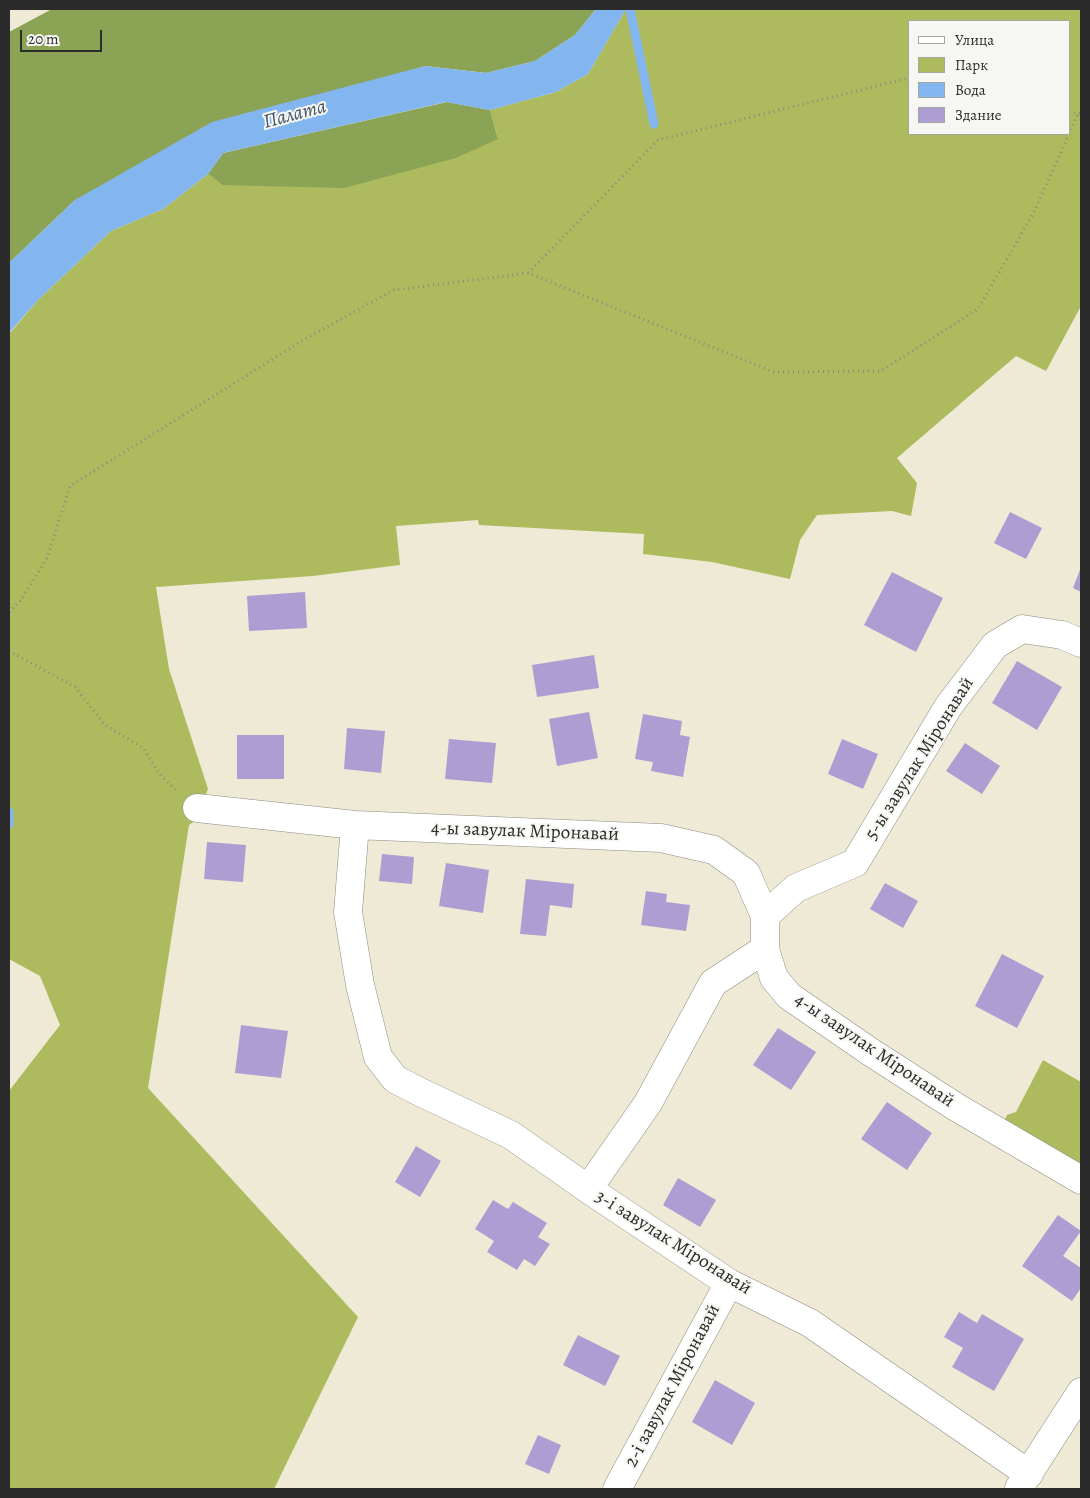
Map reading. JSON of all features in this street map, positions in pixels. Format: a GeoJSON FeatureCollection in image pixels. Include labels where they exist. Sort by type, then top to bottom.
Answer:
{"type":"FeatureCollection","features":[{"type":"Feature","properties":{"kind":"street","name":"5-ы завулак Міронавай"},"geometry":{"type":"LineString","coordinates":[[765,916],[796,888],[855,863],[948,708],[995,644],[1022,629],[1062,635],[1081,643]]}},
{"type":"Feature","properties":{"kind":"street","name":"4-ы завулак Міронавай"},"geometry":{"type":"LineString","coordinates":[[197,808],[355,825],[661,838],[714,850],[746,873],[765,916],[765,949],[774,978],[789,996],[872,1053],[956,1107],[1081,1180]]}},
{"type":"Feature","properties":{"kind":"street","name":"3-і завулак Міронавай"},"geometry":{"type":"LineString","coordinates":[[355,825],[348,912],[360,985],[378,1057],[395,1079],[511,1135],[588,1190],[729,1283],[810,1323],[1023,1482]]}},
{"type":"Feature","properties":{"kind":"street"},"geometry":{"type":"LineString","coordinates":[[588,1190],[648,1103],[713,983],[765,949]]}},
{"type":"Feature","properties":{"kind":"street","name":"2-і завулак Міронавай"},"geometry":{"type":"LineString","coordinates":[[617,1489],[729,1283]]}},
{"type":"Feature","properties":{"kind":"street"},"geometry":{"type":"LineString","coordinates":[[1023,1482],[1081,1392]]}},
{"type":"Feature","properties":{"kind":"path"},"geometry":{"type":"LineString","coordinates":[[528,273],[658,140],[908,78]]}},
{"type":"Feature","properties":{"kind":"path"},"geometry":{"type":"LineString","coordinates":[[1070,134],[1079,114]]}},
{"type":"Feature","properties":{"kind":"path"},"geometry":{"type":"LineString","coordinates":[[9,612],[20,601],[47,558],[70,486],[305,339],[394,290],[528,273],[774,372],[881,371],[978,309],[1034,212],[1069,135]]}},
{"type":"Feature","properties":{"kind":"path"},"geometry":{"type":"LineString","coordinates":[[9,652],[75,687],[105,725],[143,748],[161,776],[197,808]]}},
{"type":"Feature","properties":{"kind":"green space"},"geometry":{"type":"Polygon","coordinates":[[[52,9],[596,9],[575,35],[535,61],[486,73],[425,66],[75,200],[9,263],[9,32],[52,9]]]}},
{"type":"Feature","properties":{"kind":"green space"},"geometry":{"type":"Polygon","coordinates":[[[626,9],[1081,9],[1081,306],[1046,371],[1016,356],[897,458],[917,483],[911,516],[892,511],[817,515],[800,540],[790,579],[712,562],[643,554],[644,534],[479,525],[478,520],[396,526],[400,565],[313,576],[156,587],[169,669],[208,789],[196,820],[189,825],[148,1088],[358,1317],[274,1489],[9,1489],[9,1091],[60,1025],[40,976],[9,959],[9,334],[38,300],[111,231],[163,209],[208,174],[222,185],[498,139],[490,110],[556,92],[588,74],[626,9]]]}},
{"type":"Feature","properties":{"kind":"green space"},"geometry":{"type":"Polygon","coordinates":[[[447,102],[490,110],[498,139],[456,158],[344,188],[222,185],[208,174],[223,153],[447,102]]]}},
{"type":"Feature","properties":{"kind":"green space"},"geometry":{"type":"Polygon","coordinates":[[[1043,1060],[1081,1082],[1081,1169],[1003,1124],[1007,1115],[1016,1112],[1043,1060]]]}},
{"type":"Feature","properties":{"kind":"water","name":"Палата"},"geometry":{"type":"Polygon","coordinates":[[[596,9],[626,9],[588,74],[556,92],[490,110],[446,102],[223,153],[208,174],[163,209],[111,231],[38,300],[9,333],[9,263],[75,200],[212,122],[425,66],[486,73],[535,61],[575,35],[596,9]]]}},
{"type":"Feature","properties":{"kind":"building"},"geometry":{"type":"Polygon","coordinates":[[[1010,512],[1042,528],[1026,559],[994,543],[1010,512]]]}},
{"type":"Feature","properties":{"kind":"building"},"geometry":{"type":"Polygon","coordinates":[[[1081,567],[1081,592],[1073,588],[1081,567]]]}},
{"type":"Feature","properties":{"kind":"building"},"geometry":{"type":"Polygon","coordinates":[[[892,572],[943,598],[916,652],[864,625],[892,572]]]}},
{"type":"Feature","properties":{"kind":"building"},"geometry":{"type":"Polygon","coordinates":[[[305,592],[307,628],[249,631],[247,596],[305,592]]]}},
{"type":"Feature","properties":{"kind":"building"},"geometry":{"type":"Polygon","coordinates":[[[594,655],[599,688],[537,697],[532,665],[594,655]]]}},
{"type":"Feature","properties":{"kind":"building"},"geometry":{"type":"Polygon","coordinates":[[[1017,661],[1062,687],[1037,730],[992,703],[1017,661]]]}},
{"type":"Feature","properties":{"kind":"building"},"geometry":{"type":"Polygon","coordinates":[[[589,712],[598,758],[557,766],[549,719],[589,712]]]}},
{"type":"Feature","properties":{"kind":"building"},"geometry":{"type":"Polygon","coordinates":[[[643,714],[682,721],[680,735],[690,737],[683,777],[651,771],[653,762],[635,759],[643,714]]]}},
{"type":"Feature","properties":{"kind":"building"},"geometry":{"type":"Polygon","coordinates":[[[347,728],[385,731],[381,773],[344,769],[347,728]]]}},
{"type":"Feature","properties":{"kind":"building"},"geometry":{"type":"Polygon","coordinates":[[[237,735],[284,735],[284,779],[237,779],[237,735]]]}},
{"type":"Feature","properties":{"kind":"building"},"geometry":{"type":"Polygon","coordinates":[[[449,739],[496,743],[492,783],[445,779],[449,739]]]}},
{"type":"Feature","properties":{"kind":"building"},"geometry":{"type":"Polygon","coordinates":[[[842,739],[878,754],[863,789],[828,774],[842,739]]]}},
{"type":"Feature","properties":{"kind":"building"},"geometry":{"type":"Polygon","coordinates":[[[965,743],[1000,766],[982,794],[946,771],[965,743]]]}},
{"type":"Feature","properties":{"kind":"building"},"geometry":{"type":"Polygon","coordinates":[[[207,842],[246,845],[243,882],[204,879],[207,842]]]}},
{"type":"Feature","properties":{"kind":"building"},"geometry":{"type":"Polygon","coordinates":[[[382,854],[414,857],[412,884],[379,881],[382,854]]]}},
{"type":"Feature","properties":{"kind":"building"},"geometry":{"type":"Polygon","coordinates":[[[446,863],[489,870],[483,913],[439,906],[446,863]]]}},
{"type":"Feature","properties":{"kind":"building"},"geometry":{"type":"Polygon","coordinates":[[[526,879],[574,884],[572,908],[550,905],[546,936],[520,934],[526,879]]]}},
{"type":"Feature","properties":{"kind":"building"},"geometry":{"type":"Polygon","coordinates":[[[885,883],[918,901],[903,928],[870,909],[885,883]]]}},
{"type":"Feature","properties":{"kind":"building"},"geometry":{"type":"Polygon","coordinates":[[[646,891],[667,894],[666,902],[690,905],[686,931],[641,925],[646,891]]]}},
{"type":"Feature","properties":{"kind":"building"},"geometry":{"type":"Polygon","coordinates":[[[1002,954],[1044,976],[1017,1028],[975,1006],[1002,954]]]}},
{"type":"Feature","properties":{"kind":"building"},"geometry":{"type":"Polygon","coordinates":[[[241,1025],[288,1031],[281,1078],[235,1073],[241,1025]]]}},
{"type":"Feature","properties":{"kind":"building"},"geometry":{"type":"Polygon","coordinates":[[[778,1028],[816,1052],[791,1090],[753,1065],[778,1028]]]}},
{"type":"Feature","properties":{"kind":"building"},"geometry":{"type":"Polygon","coordinates":[[[887,1102],[932,1133],[907,1170],[861,1139],[887,1102]]]}},
{"type":"Feature","properties":{"kind":"building"},"geometry":{"type":"Polygon","coordinates":[[[416,1146],[441,1161],[420,1197],[395,1182],[416,1146]]]}},
{"type":"Feature","properties":{"kind":"building"},"geometry":{"type":"Polygon","coordinates":[[[678,1178],[716,1200],[700,1227],[663,1205],[678,1178]]]}},
{"type":"Feature","properties":{"kind":"building"},"geometry":{"type":"Polygon","coordinates":[[[493,1200],[508,1209],[513,1202],[547,1223],[538,1237],[550,1244],[535,1266],[524,1259],[517,1270],[487,1252],[494,1241],[475,1229],[493,1200]]]}},
{"type":"Feature","properties":{"kind":"building"},"geometry":{"type":"Polygon","coordinates":[[[1058,1215],[1081,1231],[1063,1256],[1081,1268],[1081,1288],[1072,1301],[1022,1266],[1058,1215]]]}},
{"type":"Feature","properties":{"kind":"building"},"geometry":{"type":"Polygon","coordinates":[[[959,1312],[977,1323],[982,1314],[1024,1339],[994,1391],[952,1367],[963,1348],[944,1337],[959,1312]]]}},
{"type":"Feature","properties":{"kind":"building"},"geometry":{"type":"Polygon","coordinates":[[[578,1335],[620,1356],[605,1386],[563,1365],[578,1335]]]}},
{"type":"Feature","properties":{"kind":"building"},"geometry":{"type":"Polygon","coordinates":[[[715,1380],[755,1403],[732,1445],[692,1422],[715,1380]]]}},
{"type":"Feature","properties":{"kind":"building"},"geometry":{"type":"Polygon","coordinates":[[[538,1435],[561,1445],[549,1474],[525,1464],[538,1435]]]}},
{"type":"Feature","properties":{"kind":"waterway"},"geometry":{"type":"LineString","coordinates":[[630,9],[654,124]]}},
{"type":"Feature","properties":{"kind":"waterway"},"geometry":{"type":"LineString","coordinates":[[9,812],[9,824]]}}]}
